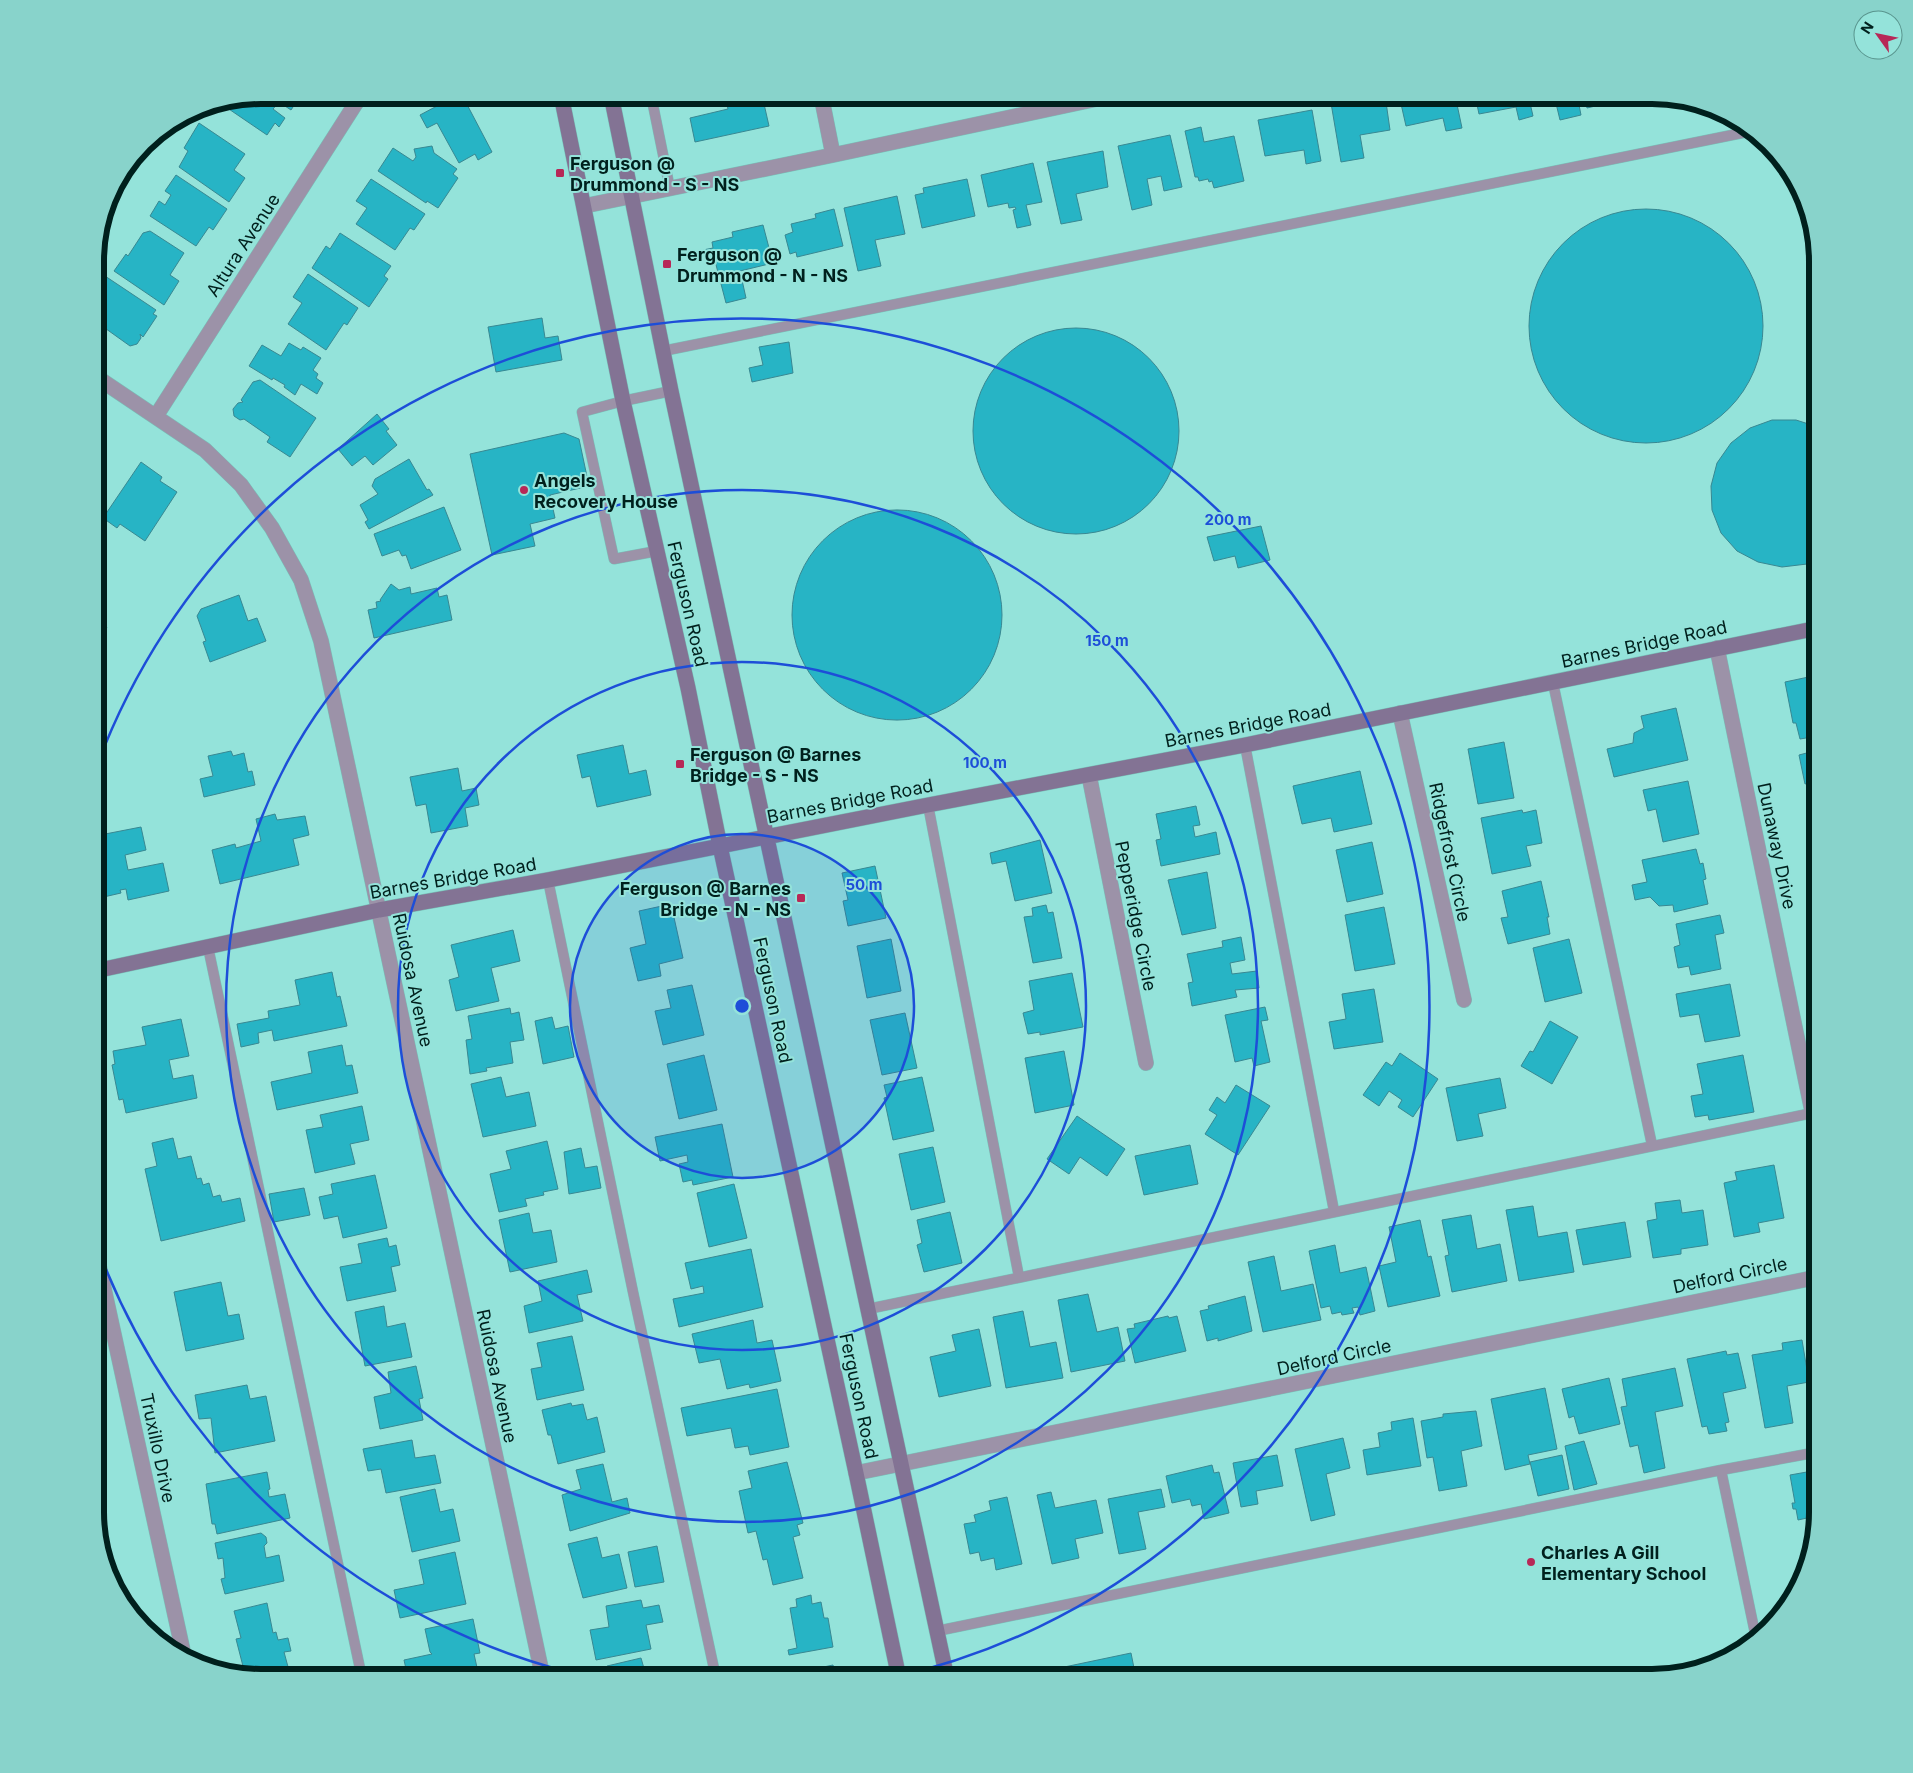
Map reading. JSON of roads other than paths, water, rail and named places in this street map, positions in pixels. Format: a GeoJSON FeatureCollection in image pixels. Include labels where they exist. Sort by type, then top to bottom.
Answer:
{"type":"FeatureCollection","features":[{"type":"Feature","properties":{"kind":"main road","name":"Ferguson Road"},"geometry":{"type":"LineString","coordinates":[[563,104],[623,401],[688,688],[720,846],[897,1669]]}},
{"type":"Feature","properties":{"kind":"main road","name":"Ferguson Road"},"geometry":{"type":"LineString","coordinates":[[613,104],[664,351],[670,391],[945,1669]]}},
{"type":"Feature","properties":{"kind":"main road","name":"Barnes Bridge Road"},"geometry":{"type":"LineString","coordinates":[[104,969],[378,910],[548,880],[1245,745],[1809,630]]}},
{"type":"Feature","properties":{"kind":"street","name":"Altura Avenue"},"geometry":{"type":"LineString","coordinates":[[156,416],[356,104]]}},
{"type":"Feature","properties":{"kind":"street"},"geometry":{"type":"LineString","coordinates":[[823,104],[833,155]]}},
{"type":"Feature","properties":{"kind":"street"},"geometry":{"type":"LineString","coordinates":[[584,206],[1073,104]]}},
{"type":"Feature","properties":{"kind":"street","name":"Ruidosa Avenue"},"geometry":{"type":"LineString","coordinates":[[104,382],[205,450],[241,485],[272,528],[301,580],[320,642],[541,1669]]}},
{"type":"Feature","properties":{"kind":"street","name":"Dunaway Drive"},"geometry":{"type":"LineString","coordinates":[[1717,648],[1809,1084]]}},
{"type":"Feature","properties":{"kind":"street","name":"Ridgefrost Circle"},"geometry":{"type":"LineString","coordinates":[[1400,713],[1464,1000]]}},
{"type":"Feature","properties":{"kind":"street","name":"Pepperidge Circle"},"geometry":{"type":"LineString","coordinates":[[1089,775],[1146,1063]]}},
{"type":"Feature","properties":{"kind":"street","name":"Delford Circle"},"geometry":{"type":"LineString","coordinates":[[856,1473],[1809,1279]]}},
{"type":"Feature","properties":{"kind":"street","name":"Truxillo Drive"},"geometry":{"type":"LineString","coordinates":[[104,1289],[182,1648]]}},
{"type":"Feature","properties":{"kind":"lane"},"geometry":{"type":"LineString","coordinates":[[653,104],[670,189]]}},
{"type":"Feature","properties":{"kind":"lane"},"geometry":{"type":"LineString","coordinates":[[664,351],[1743,133]]}},
{"type":"Feature","properties":{"kind":"lane"},"geometry":{"type":"LineString","coordinates":[[657,551],[614,559],[582,412],[670,391]]}},
{"type":"Feature","properties":{"kind":"lane"},"geometry":{"type":"LineString","coordinates":[[1553,683],[1652,1146]]}},
{"type":"Feature","properties":{"kind":"lane"},"geometry":{"type":"LineString","coordinates":[[1245,745],[1334,1211]]}},
{"type":"Feature","properties":{"kind":"lane"},"geometry":{"type":"LineString","coordinates":[[928,805],[1019,1277]]}},
{"type":"Feature","properties":{"kind":"lane"},"geometry":{"type":"LineString","coordinates":[[548,880],[635,1302],[714,1669]]}},
{"type":"Feature","properties":{"kind":"lane"},"geometry":{"type":"LineString","coordinates":[[208,947],[360,1669]]}},
{"type":"Feature","properties":{"kind":"lane"},"geometry":{"type":"LineString","coordinates":[[868,1308],[1809,1113]]}},
{"type":"Feature","properties":{"kind":"lane"},"geometry":{"type":"LineString","coordinates":[[937,1631],[1721,1470],[1809,1454]]}},
{"type":"Feature","properties":{"kind":"lane"},"geometry":{"type":"LineString","coordinates":[[1721,1470],[1755,1631]]}},
{"type":"Feature","properties":{"kind":"place","name":"Ferguson @ Drummond - S - NS"},"geometry":{"type":"Point","coordinates":[560,173]}},
{"type":"Feature","properties":{"kind":"place","name":"Ferguson @ Drummond - N - NS"},"geometry":{"type":"Point","coordinates":[667,264]}},
{"type":"Feature","properties":{"kind":"place","name":"Angels Recovery House"},"geometry":{"type":"Point","coordinates":[524,490]}},
{"type":"Feature","properties":{"kind":"place","name":"Ferguson @ Barnes Bridge - S - NS"},"geometry":{"type":"Point","coordinates":[680,764]}},
{"type":"Feature","properties":{"kind":"place","name":"Ferguson @ Barnes Bridge - N - NS"},"geometry":{"type":"Point","coordinates":[801,898]}},
{"type":"Feature","properties":{"kind":"place","name":"Charles A Gill Elementary School"},"geometry":{"type":"Point","coordinates":[1531,1562]}}]}
